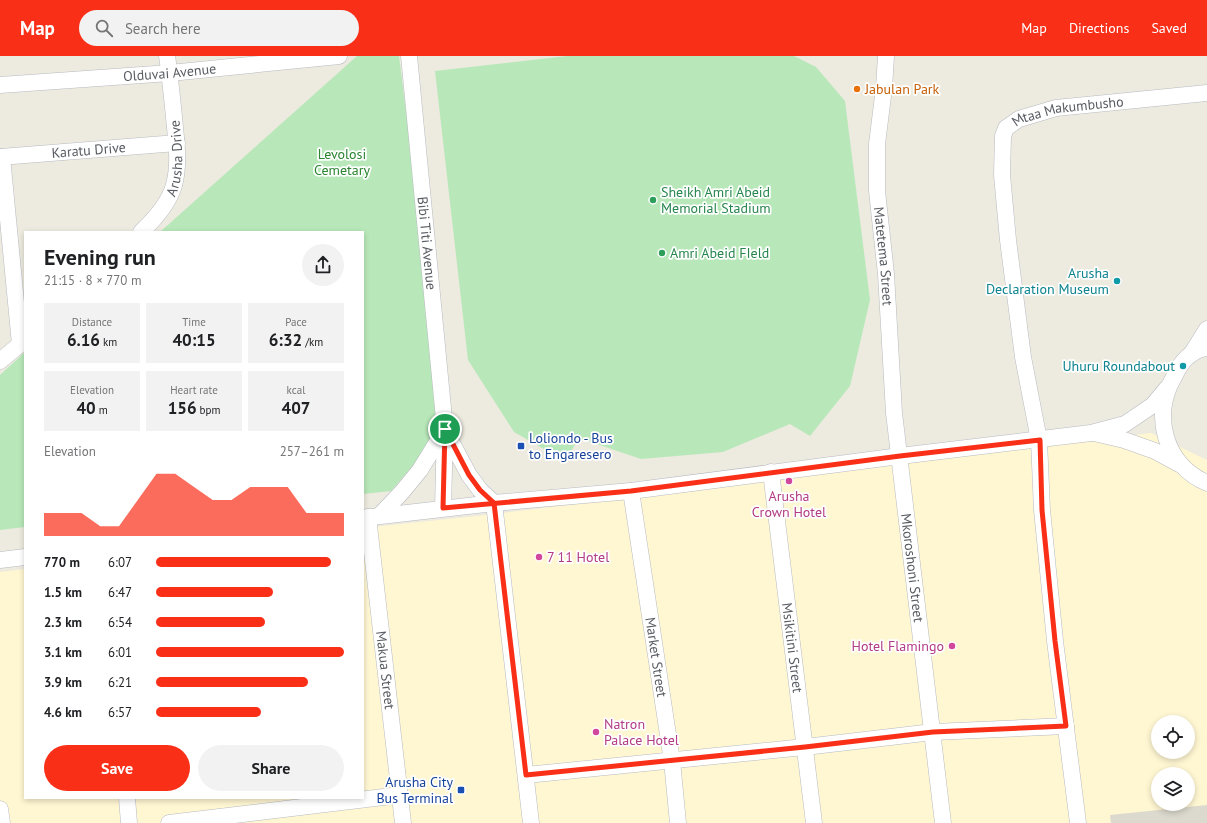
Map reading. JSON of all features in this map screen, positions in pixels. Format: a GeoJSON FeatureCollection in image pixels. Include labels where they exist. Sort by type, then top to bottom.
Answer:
{"type":"FeatureCollection","features":[{"type":"Feature","properties":{"kind":"street","name":"Arusha Drive"},"geometry":{"type":"LineString","coordinates":[[142,231],[154,221],[172,190],[177,169],[177,143],[167,56]]}},
{"type":"Feature","properties":{"kind":"street","name":"Olduvai Avenue"},"geometry":{"type":"LineString","coordinates":[[0,85],[170,73],[338,56]]}},
{"type":"Feature","properties":{"kind":"street","name":"Bibi Titi Avenue"},"geometry":{"type":"LineString","coordinates":[[409,56],[445,429],[443,508]]}},
{"type":"Feature","properties":{"kind":"street","name":"Matetema Street"},"geometry":{"type":"LineString","coordinates":[[886,56],[884,88],[877,144],[877,191],[886,274],[894,413],[900,456]]}},
{"type":"Feature","properties":{"kind":"street","name":"Mtaa Makumbusho"},"geometry":{"type":"LineString","coordinates":[[1040,440],[1023,357],[1008,240],[1002,175],[1003,136],[1006,128],[1019,119],[1056,108],[1207,94]]}},
{"type":"Feature","properties":{"kind":"street","name":"Karatu Drive"},"geometry":{"type":"LineString","coordinates":[[1,157],[177,143]]}},
{"type":"Feature","properties":{"kind":"street"},"geometry":{"type":"LineString","coordinates":[[0,361],[22,342],[1,157]]}},
{"type":"Feature","properties":{"kind":"street"},"geometry":{"type":"LineString","coordinates":[[370,517],[443,508],[631,491],[771,472],[1091,433],[1125,424],[1153,405],[1167,388],[1180,366],[1200,350],[1207,329]]}},
{"type":"Feature","properties":{"kind":"street"},"geometry":{"type":"LineString","coordinates":[[1167,388],[1163,408],[1164,429],[1170,448],[1182,465]]}},
{"type":"Feature","properties":{"kind":"street"},"geometry":{"type":"LineString","coordinates":[[445,429],[469,475],[480,490],[494,503],[531,823]]}},
{"type":"Feature","properties":{"kind":"street"},"geometry":{"type":"LineString","coordinates":[[370,517],[402,492],[420,470],[445,429]]}},
{"type":"Feature","properties":{"kind":"street"},"geometry":{"type":"LineString","coordinates":[[1091,433],[1124,440],[1155,451],[1182,465],[1204,482]]}},
{"type":"Feature","properties":{"kind":"street"},"geometry":{"type":"LineString","coordinates":[[1040,440],[1042,510],[1055,641],[1078,823]]}},
{"type":"Feature","properties":{"kind":"street","name":"Mkoroshoni Street"},"geometry":{"type":"LineString","coordinates":[[900,456],[943,823]]}},
{"type":"Feature","properties":{"kind":"street","name":"Msikitini Street"},"geometry":{"type":"LineString","coordinates":[[771,472],[814,823]]}},
{"type":"Feature","properties":{"kind":"street","name":"Market Street"},"geometry":{"type":"LineString","coordinates":[[631,491],[672,761],[678,823]]}},
{"type":"Feature","properties":{"kind":"street","name":"Makua Street"},"geometry":{"type":"LineString","coordinates":[[370,517],[403,823]]}},
{"type":"Feature","properties":{"kind":"street"},"geometry":{"type":"LineString","coordinates":[[0,560],[24,557]]}},
{"type":"Feature","properties":{"kind":"street"},"geometry":{"type":"LineString","coordinates":[[526,775],[805,747],[933,732],[1066,726]]}},
{"type":"Feature","properties":{"kind":"street"},"geometry":{"type":"LineString","coordinates":[[168,823],[400,796]]}},
{"type":"Feature","properties":{"kind":"street"},"geometry":{"type":"LineString","coordinates":[[127,799],[129,823]]}},
{"type":"Feature","properties":{"kind":"street"},"geometry":{"type":"LineString","coordinates":[[0,809],[2,823]]}},
{"type":"Feature","properties":{"kind":"shaded area"},"geometry":{"type":"Polygon","coordinates":[[[1151,433],[1207,460],[1207,823],[0,823],[0,572],[24,569],[24,799],[364,799],[364,528],[486,515],[1151,433]]]}},
{"type":"Feature","properties":{"kind":"shaded area"},"geometry":{"type":"Polygon","coordinates":[[[1207,805],[1207,823],[1111,823],[1110,815],[1151,811],[1195,811],[1195,806],[1207,805]]]}},
{"type":"Feature","properties":{"kind":"green space","name":"Levolosi Cemetary"},"geometry":{"type":"Polygon","coordinates":[[[357,56],[399,56],[446,427],[391,491],[364,494],[364,231],[161,231],[357,56]]]}},
{"type":"Feature","properties":{"kind":"green space","name":"Sheikh Amri Abeid Memorial Stadium"},"geometry":{"type":"Polygon","coordinates":[[[567,56],[794,56],[816,67],[845,101],[870,300],[850,386],[810,436],[790,424],[723,452],[641,459],[579,438],[565,461],[514,432],[468,360],[435,71],[567,56]]]}},
{"type":"Feature","properties":{"kind":"green space"},"geometry":{"type":"Polygon","coordinates":[[[24,353],[24,527],[0,530],[0,375],[24,353]]]}},
{"type":"Feature","properties":{"kind":"place","name":"Jabulan Park"},"geometry":{"type":"Point","coordinates":[857,89]}},
{"type":"Feature","properties":{"kind":"place","name":"Sheikh Amri Abeid Memorial Stadium"},"geometry":{"type":"Point","coordinates":[653,200]}},
{"type":"Feature","properties":{"kind":"place","name":"Amri Abeid FIeld"},"geometry":{"type":"Point","coordinates":[662,253]}},
{"type":"Feature","properties":{"kind":"place","name":"Arusha Declaration Museum"},"geometry":{"type":"Point","coordinates":[1117,281]}},
{"type":"Feature","properties":{"kind":"place","name":"Uhuru Roundabout"},"geometry":{"type":"Point","coordinates":[1183,366]}},
{"type":"Feature","properties":{"kind":"place","name":"Loliondo - Bus to Engaresero"},"geometry":{"type":"Point","coordinates":[521,446]}},
{"type":"Feature","properties":{"kind":"place","name":"Arusha Crown Hotel"},"geometry":{"type":"Point","coordinates":[789,481]}},
{"type":"Feature","properties":{"kind":"place","name":"7 11 Hotel"},"geometry":{"type":"Point","coordinates":[539,557]}},
{"type":"Feature","properties":{"kind":"place","name":"Hotel Flamingo"},"geometry":{"type":"Point","coordinates":[952,646]}},
{"type":"Feature","properties":{"kind":"place","name":"Natron Palace Hotel"},"geometry":{"type":"Point","coordinates":[596,732]}},
{"type":"Feature","properties":{"kind":"place","name":"Arusha City Bus Terminal"},"geometry":{"type":"Point","coordinates":[461,790]}},
{"type":"Feature","properties":{"kind":"route"},"geometry":{"type":"LineString","coordinates":[[445,429],[443,508],[494,503],[631,491],[771,472],[1040,440],[1042,510],[1055,641],[1066,726],[933,732],[805,747],[526,775],[494,503],[480,490],[469,475],[445,429]]}}]}
